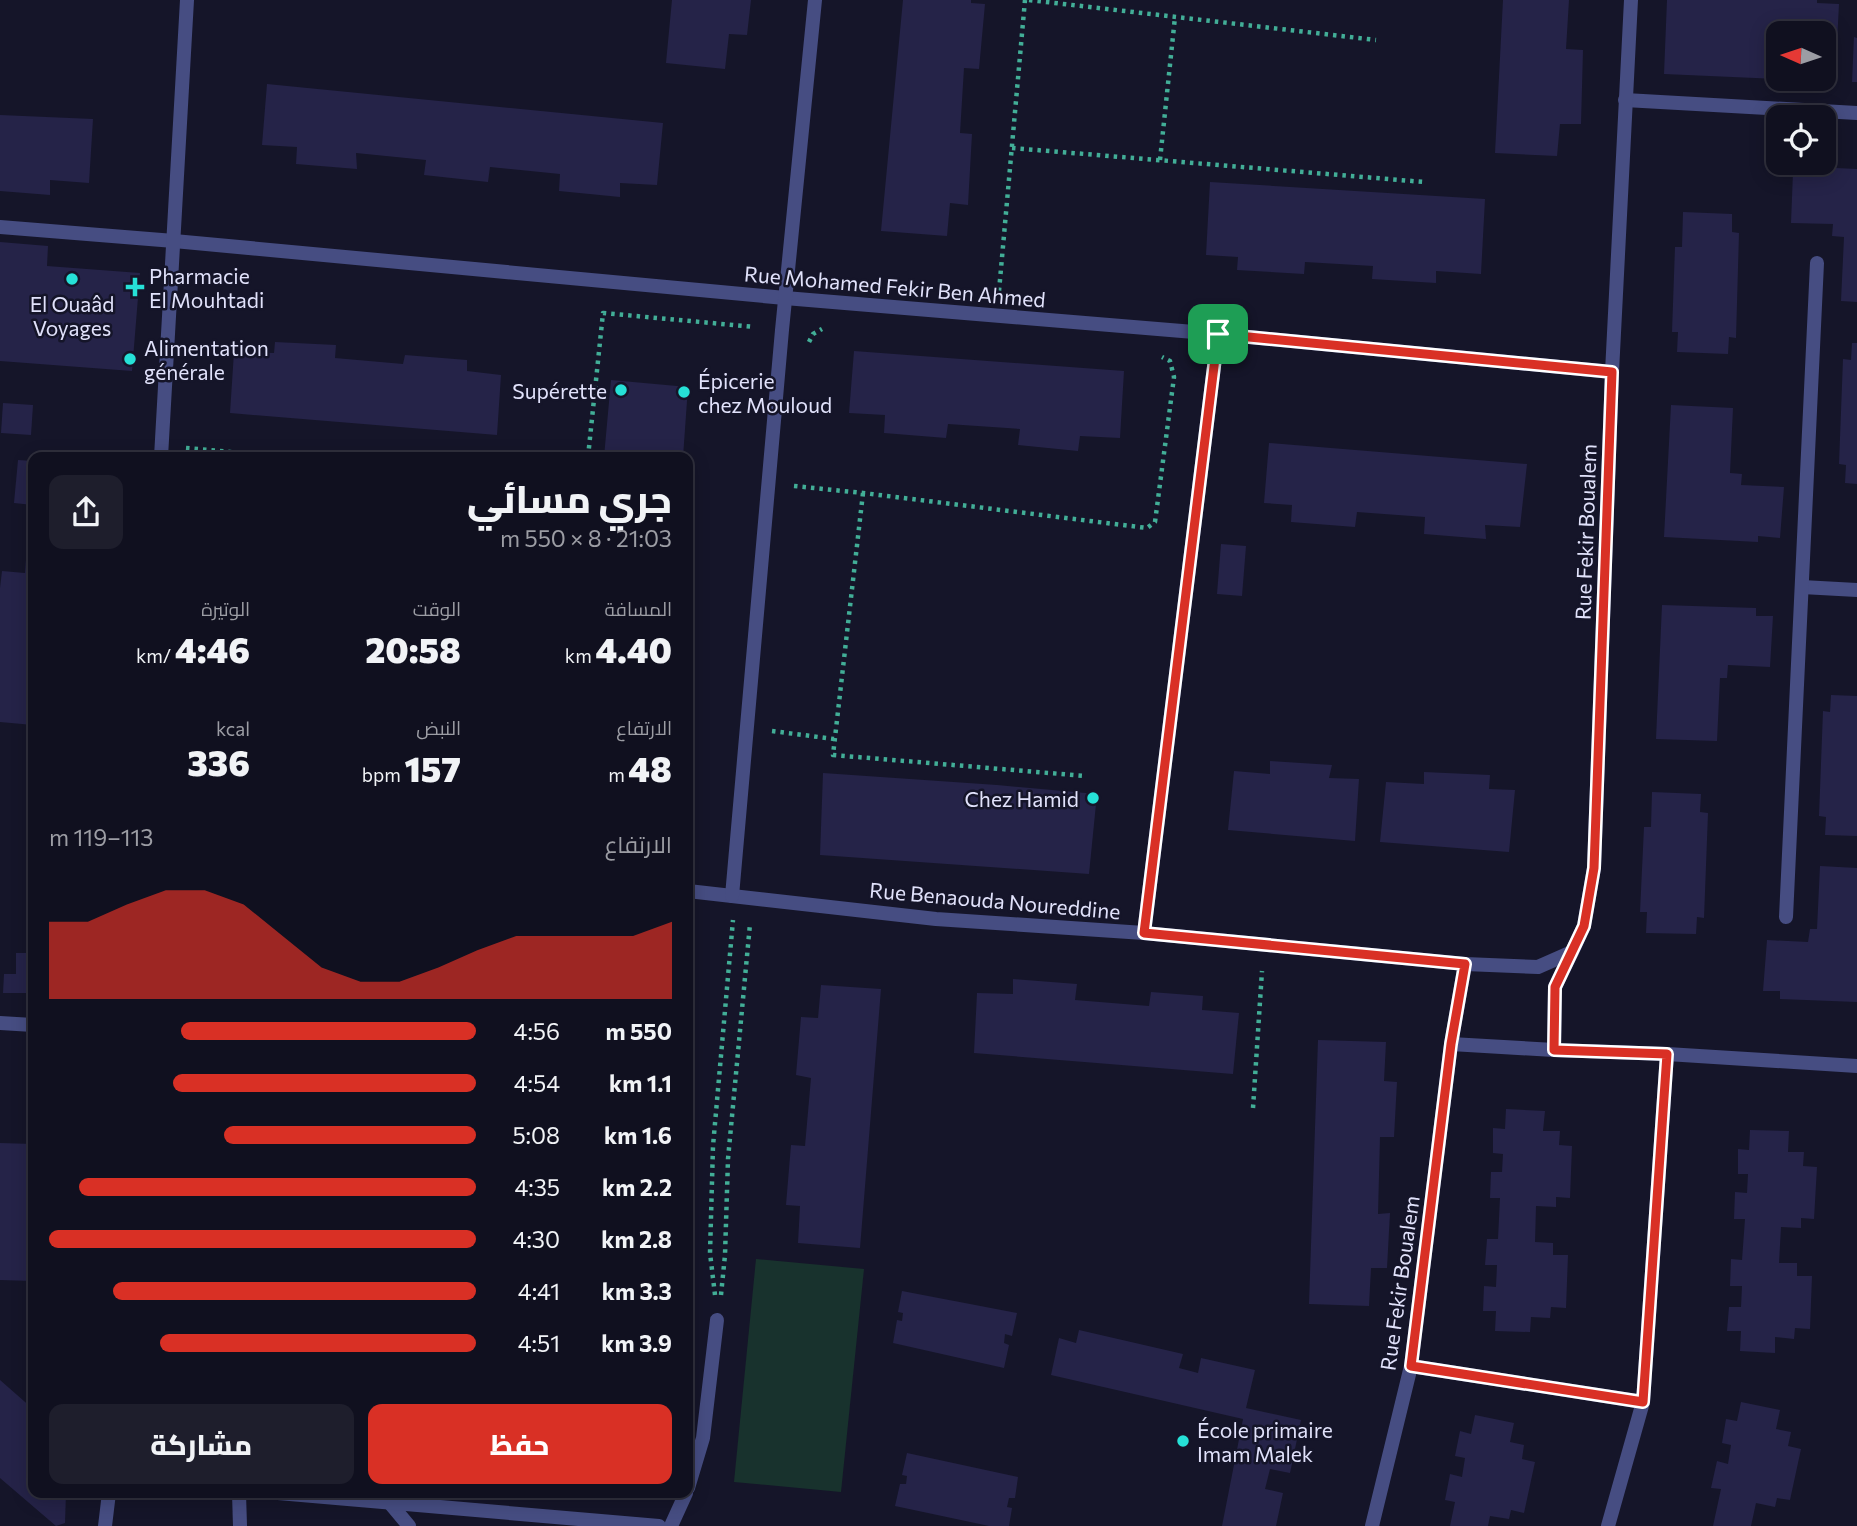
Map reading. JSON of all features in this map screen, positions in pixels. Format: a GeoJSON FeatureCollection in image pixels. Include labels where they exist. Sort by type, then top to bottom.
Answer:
{"type":"FeatureCollection","features":[{"type":"Feature","properties":{"kind":"street"},"geometry":{"type":"LineString","coordinates":[[160,452],[187,0]]}},
{"type":"Feature","properties":{"kind":"street"},"geometry":{"type":"LineString","coordinates":[[732,896],[785,298],[815,0]]}},
{"type":"Feature","properties":{"kind":"street","name":"Rue Fekir Boualem"},"geometry":{"type":"LineString","coordinates":[[1554,1050],[1555,987],[1584,926],[1594,868],[1612,372],[1631,0]]}},
{"type":"Feature","properties":{"kind":"street"},"geometry":{"type":"LineString","coordinates":[[1625,100],[1857,113]]}},
{"type":"Feature","properties":{"kind":"street","name":"Rue Mohamed Fekir Ben Ahmed"},"geometry":{"type":"LineString","coordinates":[[0,227],[1218,334],[1612,372]]}},
{"type":"Feature","properties":{"kind":"street"},"geometry":{"type":"LineString","coordinates":[[1786,917],[1817,263]]}},
{"type":"Feature","properties":{"kind":"street"},"geometry":{"type":"LineString","coordinates":[[1144,933],[1218,334]]}},
{"type":"Feature","properties":{"kind":"street"},"geometry":{"type":"LineString","coordinates":[[1802,587],[1857,590]]}},
{"type":"Feature","properties":{"kind":"street","name":"Rue Benaouda Noureddine"},"geometry":{"type":"LineString","coordinates":[[693,892],[936,919],[1144,933],[1465,964]]}},
{"type":"Feature","properties":{"kind":"street"},"geometry":{"type":"LineString","coordinates":[[1465,964],[1538,967],[1572,952]]}},
{"type":"Feature","properties":{"kind":"street","name":"Rue Fekir Boualem"},"geometry":{"type":"LineString","coordinates":[[1372,1526],[1411,1366],[1451,1044],[1465,964]]}},
{"type":"Feature","properties":{"kind":"street"},"geometry":{"type":"LineString","coordinates":[[0,1023],[28,1025]]}},
{"type":"Feature","properties":{"kind":"street"},"geometry":{"type":"LineString","coordinates":[[1451,1044],[1857,1066]]}},
{"type":"Feature","properties":{"kind":"street"},"geometry":{"type":"LineString","coordinates":[[1608,1526],[1643,1402],[1667,1054]]}},
{"type":"Feature","properties":{"kind":"street"},"geometry":{"type":"LineString","coordinates":[[693,1471],[703,1438],[717,1320]]}},
{"type":"Feature","properties":{"kind":"street"},"geometry":{"type":"LineString","coordinates":[[1411,1366],[1643,1402]]}},
{"type":"Feature","properties":{"kind":"street"},"geometry":{"type":"LineString","coordinates":[[105,1526],[108,1498]]}},
{"type":"Feature","properties":{"kind":"street"},"geometry":{"type":"LineString","coordinates":[[239,1498],[240,1526]]}},
{"type":"Feature","properties":{"kind":"street"},"geometry":{"type":"LineString","coordinates":[[340,1498],[557,1522],[659,1526]]}},
{"type":"Feature","properties":{"kind":"street"},"geometry":{"type":"LineString","coordinates":[[671,1526],[683,1498]]}},
{"type":"Feature","properties":{"kind":"street"},"geometry":{"type":"LineString","coordinates":[[390,1502],[409,1526]]}},
{"type":"Feature","properties":{"kind":"path"},"geometry":{"type":"LineString","coordinates":[[999,292],[1027,0],[1376,40]]}},
{"type":"Feature","properties":{"kind":"path"},"geometry":{"type":"LineString","coordinates":[[1160,160],[1175,17]]}},
{"type":"Feature","properties":{"kind":"path"},"geometry":{"type":"LineString","coordinates":[[1012,148],[1424,182]]}},
{"type":"Feature","properties":{"kind":"path"},"geometry":{"type":"LineString","coordinates":[[589,452],[603,313],[755,327]]}},
{"type":"Feature","properties":{"kind":"path"},"geometry":{"type":"LineString","coordinates":[[806,348],[813,334],[822,329]]}},
{"type":"Feature","properties":{"kind":"path"},"geometry":{"type":"LineString","coordinates":[[769,484],[863,492],[1147,528],[1155,522],[1174,377],[1170,361],[1156,354]]}},
{"type":"Feature","properties":{"kind":"path"},"geometry":{"type":"LineString","coordinates":[[185,448],[230,452]]}},
{"type":"Feature","properties":{"kind":"path"},"geometry":{"type":"LineString","coordinates":[[863,492],[833,755],[1085,776]]}},
{"type":"Feature","properties":{"kind":"path"},"geometry":{"type":"LineString","coordinates":[[747,728],[834,739]]}},
{"type":"Feature","properties":{"kind":"path"},"geometry":{"type":"LineString","coordinates":[[717,1320],[710,1253],[713,1146],[733,919]]}},
{"type":"Feature","properties":{"kind":"path"},"geometry":{"type":"LineString","coordinates":[[717,1320],[724,1275],[728,1159],[750,920]]}},
{"type":"Feature","properties":{"kind":"path"},"geometry":{"type":"LineString","coordinates":[[1253,1108],[1262,970]]}},
{"type":"Feature","properties":{"kind":"green space"},"geometry":{"type":"Polygon","coordinates":[[[756,1259],[864,1269],[841,1492],[734,1482],[756,1259]]]}},
{"type":"Feature","properties":{"kind":"building"},"geometry":{"type":"Polygon","coordinates":[[[672,0],[751,0],[747,35],[729,34],[725,69],[666,63],[672,0]]]}},
{"type":"Feature","properties":{"kind":"building"},"geometry":{"type":"Polygon","coordinates":[[[903,0],[971,0],[971,3],[985,4],[979,69],[964,68],[960,133],[972,134],[968,205],[950,203],[947,236],[881,231],[903,0]]]}},
{"type":"Feature","properties":{"kind":"building"},"geometry":{"type":"Polygon","coordinates":[[[1503,0],[1569,0],[1566,49],[1583,50],[1581,124],[1560,124],[1557,156],[1495,153],[1503,0]]]}},
{"type":"Feature","properties":{"kind":"building"},"geometry":{"type":"Polygon","coordinates":[[[1667,0],[1817,0],[1817,3],[1839,4],[1836,62],[1836,21],[1766,21],[1766,78],[1664,74],[1667,0]]]}},
{"type":"Feature","properties":{"kind":"building"},"geometry":{"type":"Polygon","coordinates":[[[1854,37],[1857,38],[1857,82],[1852,82],[1854,37]]]}},
{"type":"Feature","properties":{"kind":"building"},"geometry":{"type":"Polygon","coordinates":[[[267,84],[663,123],[657,185],[620,183],[620,197],[559,191],[560,174],[490,167],[488,182],[424,175],[426,160],[356,153],[357,169],[296,164],[297,147],[262,145],[267,84]]]}},
{"type":"Feature","properties":{"kind":"building"},"geometry":{"type":"Polygon","coordinates":[[[0,115],[93,119],[89,183],[50,180],[50,195],[0,191],[0,115]]]}},
{"type":"Feature","properties":{"kind":"building"},"geometry":{"type":"Polygon","coordinates":[[[1836,168],[1857,169],[1857,302],[1841,301],[1844,237],[1832,236],[1833,224],[1791,223],[1793,175],[1836,175],[1836,168]]]}},
{"type":"Feature","properties":{"kind":"building"},"geometry":{"type":"Polygon","coordinates":[[[1210,182],[1485,199],[1481,274],[1436,271],[1436,283],[1372,279],[1373,266],[1305,262],[1304,274],[1237,270],[1238,257],[1206,255],[1210,182]]]}},
{"type":"Feature","properties":{"kind":"building"},"geometry":{"type":"Polygon","coordinates":[[[1683,212],[1732,214],[1732,232],[1739,233],[1736,338],[1729,337],[1728,354],[1677,352],[1678,332],[1672,332],[1675,247],[1682,247],[1683,212]]]}},
{"type":"Feature","properties":{"kind":"building"},"geometry":{"type":"Polygon","coordinates":[[[0,242],[48,246],[47,266],[140,273],[132,371],[0,361],[0,242]]]}},
{"type":"Feature","properties":{"kind":"building"},"geometry":{"type":"Polygon","coordinates":[[[275,342],[336,345],[335,358],[403,364],[405,355],[467,360],[467,371],[501,375],[497,435],[230,413],[234,352],[274,353],[275,342]]]}},
{"type":"Feature","properties":{"kind":"building"},"geometry":{"type":"Polygon","coordinates":[[[1852,343],[1857,343],[1857,484],[1845,483],[1846,465],[1839,464],[1843,359],[1851,360],[1852,343]]]}},
{"type":"Feature","properties":{"kind":"building"},"geometry":{"type":"Polygon","coordinates":[[[854,351],[1124,371],[1120,438],[1080,436],[1078,451],[1018,445],[1020,429],[948,424],[946,438],[884,433],[885,415],[849,413],[854,351]]]}},
{"type":"Feature","properties":{"kind":"building"},"geometry":{"type":"Polygon","coordinates":[[[611,380],[688,387],[683,452],[604,452],[611,380]]]}},
{"type":"Feature","properties":{"kind":"building"},"geometry":{"type":"Polygon","coordinates":[[[3,403],[33,405],[31,435],[1,433],[3,403]]]}},
{"type":"Feature","properties":{"kind":"building"},"geometry":{"type":"Polygon","coordinates":[[[1671,405],[1733,408],[1730,473],[1742,474],[1741,485],[1784,487],[1780,538],[1758,536],[1758,542],[1664,537],[1671,405]]]}},
{"type":"Feature","properties":{"kind":"building"},"geometry":{"type":"Polygon","coordinates":[[[1269,443],[1527,464],[1520,527],[1485,525],[1486,539],[1424,534],[1425,517],[1357,512],[1355,527],[1291,522],[1292,505],[1264,503],[1269,443]]]}},
{"type":"Feature","properties":{"kind":"building"},"geometry":{"type":"Polygon","coordinates":[[[18,460],[28,461],[28,504],[14,503],[18,460]]]}},
{"type":"Feature","properties":{"kind":"building"},"geometry":{"type":"Polygon","coordinates":[[[28,533],[28,725],[0,722],[2,571],[25,573],[28,533]]]}},
{"type":"Feature","properties":{"kind":"building"},"geometry":{"type":"Polygon","coordinates":[[[1221,544],[1246,546],[1242,596],[1217,594],[1221,544]]]}},
{"type":"Feature","properties":{"kind":"building"},"geometry":{"type":"Polygon","coordinates":[[[1662,605],[1756,608],[1756,616],[1773,616],[1770,667],[1728,665],[1727,678],[1720,678],[1717,741],[1656,739],[1662,605]]]}},
{"type":"Feature","properties":{"kind":"building"},"geometry":{"type":"Polygon","coordinates":[[[1831,695],[1857,696],[1857,836],[1825,835],[1826,817],[1819,816],[1823,711],[1830,712],[1831,695]]]}},
{"type":"Feature","properties":{"kind":"building"},"geometry":{"type":"Polygon","coordinates":[[[1270,761],[1332,765],[1329,778],[1359,779],[1355,841],[1228,830],[1234,771],[1270,774],[1270,761]]]}},
{"type":"Feature","properties":{"kind":"building"},"geometry":{"type":"Polygon","coordinates":[[[1424,772],[1490,775],[1489,789],[1515,790],[1509,852],[1380,842],[1386,782],[1424,784],[1424,772]]]}},
{"type":"Feature","properties":{"kind":"building"},"geometry":{"type":"Polygon","coordinates":[[[823,773],[1097,794],[1089,874],[820,855],[823,773]]]}},
{"type":"Feature","properties":{"kind":"building"},"geometry":{"type":"Polygon","coordinates":[[[1652,792],[1701,794],[1700,812],[1708,813],[1704,918],[1697,917],[1696,934],[1646,933],[1647,912],[1640,912],[1644,827],[1651,827],[1652,792]]]}},
{"type":"Feature","properties":{"kind":"building"},"geometry":{"type":"Polygon","coordinates":[[[1820,866],[1857,868],[1857,1002],[1780,999],[1780,991],[1763,991],[1767,940],[1808,942],[1810,929],[1817,929],[1820,866]]]}},
{"type":"Feature","properties":{"kind":"building"},"geometry":{"type":"Polygon","coordinates":[[[16,953],[28,953],[28,993],[3,993],[4,974],[16,974],[16,953]]]}},
{"type":"Feature","properties":{"kind":"building"},"geometry":{"type":"Polygon","coordinates":[[[1013,979],[1077,984],[1075,1000],[1149,1006],[1151,992],[1203,996],[1202,1010],[1239,1013],[1233,1074],[974,1053],[977,993],[1013,994],[1013,979]]]}},
{"type":"Feature","properties":{"kind":"building"},"geometry":{"type":"Polygon","coordinates":[[[821,985],[881,989],[860,1248],[798,1243],[800,1206],[786,1205],[791,1145],[805,1146],[811,1078],[796,1075],[801,1017],[818,1018],[821,985]]]}},
{"type":"Feature","properties":{"kind":"building"},"geometry":{"type":"Polygon","coordinates":[[[1318,1040],[1386,1042],[1384,1081],[1397,1082],[1394,1137],[1380,1137],[1378,1214],[1390,1213],[1387,1268],[1371,1268],[1369,1306],[1309,1304],[1318,1040]]]}},
{"type":"Feature","properties":{"kind":"building"},"geometry":{"type":"Polygon","coordinates":[[[1506,1109],[1545,1111],[1543,1131],[1560,1131],[1559,1145],[1572,1146],[1570,1198],[1556,1197],[1556,1207],[1536,1206],[1535,1242],[1553,1243],[1553,1255],[1568,1255],[1566,1308],[1551,1307],[1550,1318],[1531,1317],[1530,1332],[1495,1331],[1496,1311],[1483,1311],[1484,1286],[1496,1287],[1497,1265],[1485,1265],[1487,1239],[1498,1239],[1500,1198],[1490,1198],[1491,1172],[1502,1172],[1503,1154],[1493,1153],[1493,1128],[1505,1129],[1506,1109]]]}},
{"type":"Feature","properties":{"kind":"building"},"geometry":{"type":"Polygon","coordinates":[[[1750,1130],[1789,1131],[1788,1152],[1804,1152],[1803,1166],[1817,1167],[1814,1219],[1801,1218],[1801,1228],[1781,1227],[1779,1263],[1797,1263],[1797,1276],[1812,1276],[1810,1329],[1795,1328],[1794,1339],[1775,1337],[1775,1353],[1740,1351],[1741,1331],[1727,1331],[1729,1307],[1741,1307],[1742,1286],[1730,1286],[1731,1259],[1742,1260],[1745,1219],[1734,1219],[1735,1192],[1747,1193],[1748,1174],[1738,1174],[1738,1149],[1749,1150],[1750,1130]]]}},
{"type":"Feature","properties":{"kind":"building"},"geometry":{"type":"Polygon","coordinates":[[[0,1143],[28,1144],[28,1281],[0,1280],[0,1143]]]}},
{"type":"Feature","properties":{"kind":"building"},"geometry":{"type":"Polygon","coordinates":[[[902,1291],[1017,1313],[1012,1336],[1005,1334],[1004,1343],[1009,1345],[1004,1368],[893,1343],[897,1320],[902,1321],[903,1313],[898,1312],[902,1291]]]}},
{"type":"Feature","properties":{"kind":"building"},"geometry":{"type":"Polygon","coordinates":[[[1079,1330],[1183,1354],[1179,1368],[1198,1373],[1201,1358],[1255,1370],[1246,1408],[1301,1420],[1290,1473],[1270,1469],[1265,1489],[1283,1493],[1276,1526],[1222,1526],[1243,1419],[1051,1375],[1059,1338],[1076,1343],[1079,1330]]]}},
{"type":"Feature","properties":{"kind":"building"},"geometry":{"type":"Polygon","coordinates":[[[0,1380],[28,1405],[28,1498],[66,1498],[65,1523],[56,1526],[0,1478],[0,1380]]]}},
{"type":"Feature","properties":{"kind":"building"},"geometry":{"type":"Polygon","coordinates":[[[1741,1402],[1780,1410],[1776,1429],[1791,1432],[1788,1446],[1801,1449],[1790,1500],[1777,1498],[1775,1507],[1756,1503],[1751,1526],[1713,1526],[1721,1489],[1711,1488],[1717,1461],[1728,1464],[1731,1445],[1722,1443],[1726,1419],[1737,1421],[1741,1402]]]}},
{"type":"Feature","properties":{"kind":"building"},"geometry":{"type":"Polygon","coordinates":[[[1475,1415],[1514,1423],[1510,1442],[1524,1445],[1522,1459],[1535,1462],[1524,1513],[1511,1510],[1509,1519],[1490,1516],[1488,1526],[1450,1526],[1455,1502],[1445,1500],[1450,1474],[1462,1477],[1465,1458],[1455,1456],[1460,1431],[1471,1434],[1475,1415]]]}},
{"type":"Feature","properties":{"kind":"building"},"geometry":{"type":"Polygon","coordinates":[[[907,1453],[1018,1477],[1015,1498],[1009,1498],[1007,1507],[1012,1508],[1009,1526],[989,1526],[895,1506],[900,1484],[906,1484],[907,1476],[902,1475],[907,1453]]]}},
{"type":"Feature","properties":{"kind":"place","name":"El Ouaâd Voyages"},"geometry":{"type":"Point","coordinates":[72,279]}},
{"type":"Feature","properties":{"kind":"place","name":"Pharmacie El Mouhtadi"},"geometry":{"type":"Point","coordinates":[135,287]}},
{"type":"Feature","properties":{"kind":"place","name":"Alimentation générale"},"geometry":{"type":"Point","coordinates":[130,359]}},
{"type":"Feature","properties":{"kind":"place","name":"Supérette"},"geometry":{"type":"Point","coordinates":[621,390]}},
{"type":"Feature","properties":{"kind":"place","name":"Épicerie chez Mouloud"},"geometry":{"type":"Point","coordinates":[684,392]}},
{"type":"Feature","properties":{"kind":"place","name":"Chez Hamid"},"geometry":{"type":"Point","coordinates":[1093,798]}},
{"type":"Feature","properties":{"kind":"place","name":"École primaire Imam Malek"},"geometry":{"type":"Point","coordinates":[1183,1441]}},
{"type":"Feature","properties":{"kind":"route"},"geometry":{"type":"LineString","coordinates":[[1218,334],[1612,372],[1594,868],[1584,926],[1555,987],[1554,1050],[1667,1054],[1643,1402],[1411,1366],[1451,1044],[1465,964],[1144,933],[1218,334]]}}]}
